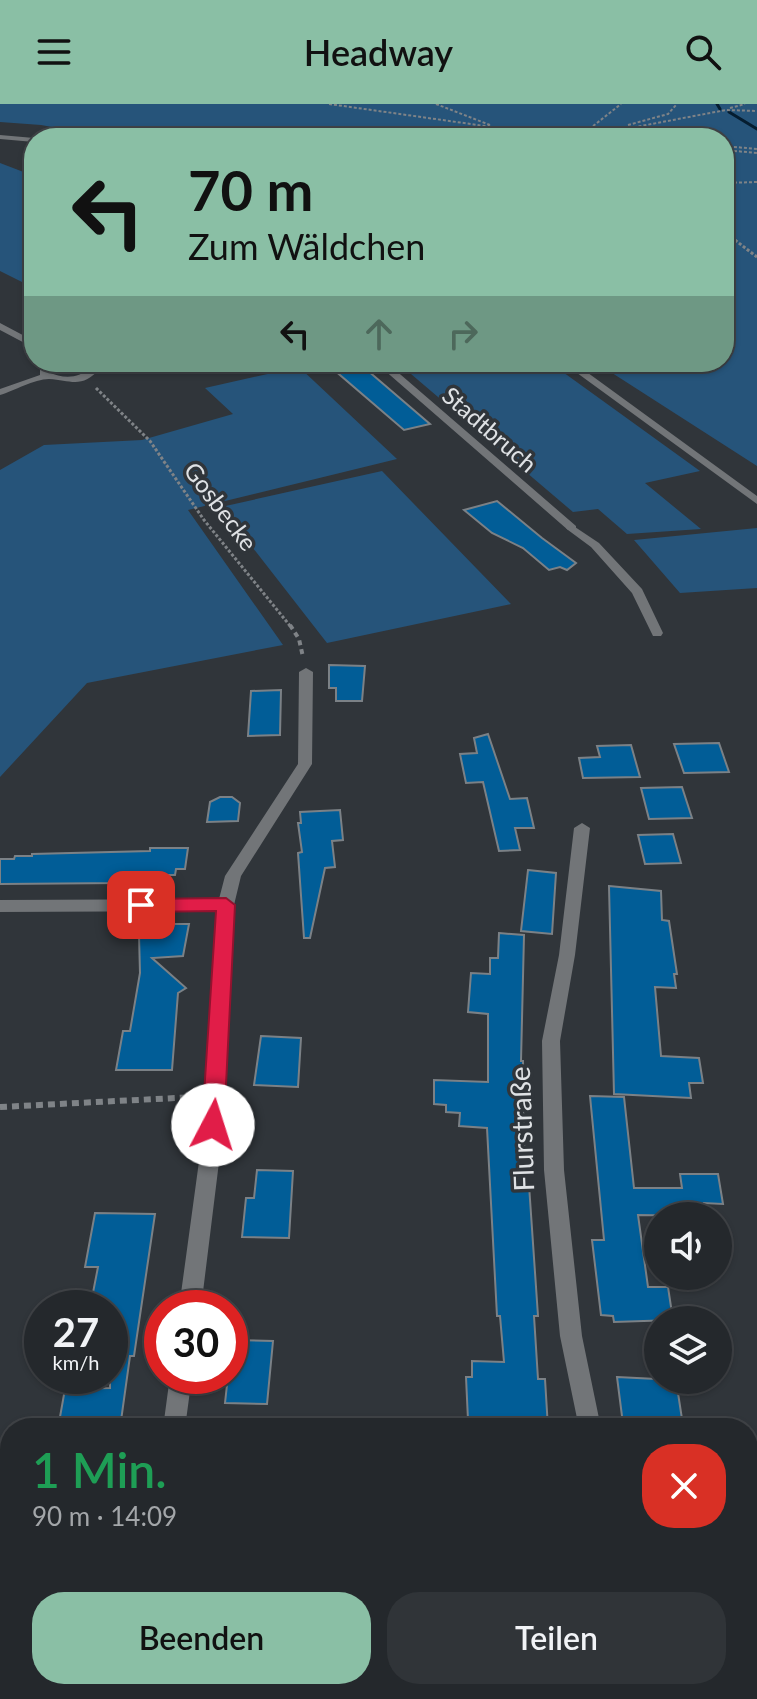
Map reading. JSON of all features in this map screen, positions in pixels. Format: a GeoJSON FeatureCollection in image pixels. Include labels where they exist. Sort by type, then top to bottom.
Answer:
{"type":"FeatureCollection","features":[{"type":"Feature","properties":{"kind":"street"},"geometry":{"type":"LineString","coordinates":[[0,137],[24,139]]}},
{"type":"Feature","properties":{"kind":"street"},"geometry":{"type":"LineString","coordinates":[[0,326],[24,339]]}},
{"type":"Feature","properties":{"kind":"street"},"geometry":{"type":"LineString","coordinates":[[44,372],[47,376]]}},
{"type":"Feature","properties":{"kind":"street"},"geometry":{"type":"LineString","coordinates":[[0,392],[47,376],[68,380],[93,372]]}},
{"type":"Feature","properties":{"kind":"street","name":"Stadtbruch"},"geometry":{"type":"LineString","coordinates":[[392,372],[595,545],[638,592],[657,633]]}},
{"type":"Feature","properties":{"kind":"street"},"geometry":{"type":"LineString","coordinates":[[581,372],[757,501]]}},
{"type":"Feature","properties":{"kind":"street"},"geometry":{"type":"LineString","coordinates":[[192,1290],[216,1096],[226,905],[233,876],[305,764],[306,672]]}},
{"type":"Feature","properties":{"kind":"street","name":"Flurstraße"},"geometry":{"type":"LineString","coordinates":[[582,828],[567,955],[551,1041],[554,1170],[561,1246],[571,1336],[588,1418]]}},
{"type":"Feature","properties":{"kind":"street"},"geometry":{"type":"LineString","coordinates":[[0,906],[226,905]]}},
{"type":"Feature","properties":{"kind":"street"},"geometry":{"type":"LineString","coordinates":[[175,1418],[179,1394]]}},
{"type":"Feature","properties":{"kind":"path"},"geometry":{"type":"LineString","coordinates":[[329,104],[502,128]]}},
{"type":"Feature","properties":{"kind":"path"},"geometry":{"type":"LineString","coordinates":[[436,104],[495,127]]}},
{"type":"Feature","properties":{"kind":"path"},"geometry":{"type":"LineString","coordinates":[[590,128],[621,104]]}},
{"type":"Feature","properties":{"kind":"path"},"geometry":{"type":"LineString","coordinates":[[622,128],[668,114],[677,104]]}},
{"type":"Feature","properties":{"kind":"path"},"geometry":{"type":"LineString","coordinates":[[630,128],[745,104]]}},
{"type":"Feature","properties":{"kind":"path"},"geometry":{"type":"LineString","coordinates":[[726,110],[757,111]]}},
{"type":"Feature","properties":{"kind":"path"},"geometry":{"type":"LineString","coordinates":[[734,149],[757,151]]}},
{"type":"Feature","properties":{"kind":"path"},"geometry":{"type":"LineString","coordinates":[[734,183],[757,182]]}},
{"type":"Feature","properties":{"kind":"path"},"geometry":{"type":"LineString","coordinates":[[734,240],[757,257]]}},
{"type":"Feature","properties":{"kind":"path","name":"Gosbecke"},"geometry":{"type":"LineString","coordinates":[[84,377],[150,441],[204,520],[284,615],[299,639],[306,672]]}},
{"type":"Feature","properties":{"kind":"path"},"geometry":{"type":"LineString","coordinates":[[0,1107],[216,1096]]}},
{"type":"Feature","properties":{"kind":"shaded area"},"geometry":{"type":"Polygon","coordinates":[[[0,104],[757,104],[757,466],[611,372],[734,372],[734,128],[58,128],[0,122],[0,104]]]}},
{"type":"Feature","properties":{"kind":"shaded area"},"geometry":{"type":"Polygon","coordinates":[[[0,163],[24,172],[24,283],[0,271],[0,163]]]}},
{"type":"Feature","properties":{"kind":"shaded area"},"geometry":{"type":"Polygon","coordinates":[[[277,372],[304,372],[397,459],[188,510],[283,645],[87,683],[0,777],[0,470],[44,445],[142,440],[233,414],[205,388],[277,372]]]}},
{"type":"Feature","properties":{"kind":"shaded area"},"geometry":{"type":"Polygon","coordinates":[[[563,372],[700,471],[645,483],[701,529],[627,534],[598,509],[573,512],[411,374],[563,372]]]}},
{"type":"Feature","properties":{"kind":"shaded area"},"geometry":{"type":"Polygon","coordinates":[[[382,471],[511,604],[327,643],[221,507],[382,471]]]}},
{"type":"Feature","properties":{"kind":"shaded area"},"geometry":{"type":"Polygon","coordinates":[[[757,528],[757,588],[680,593],[634,540],[757,528]]]}},
{"type":"Feature","properties":{"kind":"building"},"geometry":{"type":"Polygon","coordinates":[[[336,372],[369,372],[430,424],[404,430],[336,372]]]}},
{"type":"Feature","properties":{"kind":"building"},"geometry":{"type":"Polygon","coordinates":[[[497,501],[576,563],[567,570],[560,567],[549,570],[523,548],[492,533],[464,510],[497,501]]]}},
{"type":"Feature","properties":{"kind":"building"},"geometry":{"type":"Polygon","coordinates":[[[329,665],[365,666],[362,701],[336,701],[336,688],[329,688],[329,665]]]}},
{"type":"Feature","properties":{"kind":"building"},"geometry":{"type":"Polygon","coordinates":[[[281,690],[280,735],[248,736],[251,691],[281,690]]]}},
{"type":"Feature","properties":{"kind":"building"},"geometry":{"type":"Polygon","coordinates":[[[488,734],[510,799],[527,798],[534,828],[515,828],[520,850],[499,851],[483,782],[466,783],[460,754],[477,753],[474,738],[488,734]]]}},
{"type":"Feature","properties":{"kind":"building"},"geometry":{"type":"Polygon","coordinates":[[[719,743],[729,772],[684,773],[674,744],[719,743]]]}},
{"type":"Feature","properties":{"kind":"building"},"geometry":{"type":"Polygon","coordinates":[[[631,745],[640,777],[583,778],[579,758],[600,757],[597,746],[631,745]]]}},
{"type":"Feature","properties":{"kind":"building"},"geometry":{"type":"Polygon","coordinates":[[[682,787],[692,818],[649,819],[641,788],[682,787]]]}},
{"type":"Feature","properties":{"kind":"building"},"geometry":{"type":"Polygon","coordinates":[[[220,797],[232,797],[240,803],[238,821],[207,822],[210,802],[220,797]]]}},
{"type":"Feature","properties":{"kind":"building"},"geometry":{"type":"Polygon","coordinates":[[[340,810],[343,840],[332,841],[335,867],[325,868],[310,938],[304,938],[298,853],[302,852],[298,823],[301,823],[300,812],[340,810]]]}},
{"type":"Feature","properties":{"kind":"building"},"geometry":{"type":"Polygon","coordinates":[[[673,834],[681,863],[645,864],[638,835],[673,834]]]}},
{"type":"Feature","properties":{"kind":"building"},"geometry":{"type":"Polygon","coordinates":[[[150,848],[188,848],[185,869],[176,869],[175,875],[121,875],[120,883],[0,884],[0,859],[32,854],[150,851],[150,848]]]}},
{"type":"Feature","properties":{"kind":"building"},"geometry":{"type":"Polygon","coordinates":[[[528,870],[556,873],[552,934],[521,931],[528,870]]]}},
{"type":"Feature","properties":{"kind":"building"},"geometry":{"type":"Polygon","coordinates":[[[609,886],[661,891],[662,920],[669,921],[677,974],[674,974],[676,988],[655,987],[661,1056],[699,1058],[703,1083],[689,1083],[691,1098],[614,1094],[609,886]]]}},
{"type":"Feature","properties":{"kind":"building"},"geometry":{"type":"Polygon","coordinates":[[[145,924],[189,924],[183,956],[152,958],[186,988],[178,993],[172,1070],[116,1070],[123,1031],[130,1031],[140,973],[139,935],[143,935],[145,924]]]}},
{"type":"Feature","properties":{"kind":"building"},"geometry":{"type":"Polygon","coordinates":[[[499,933],[524,935],[521,1061],[525,1185],[529,1185],[538,1316],[534,1316],[538,1379],[545,1379],[547,1418],[468,1418],[466,1377],[472,1377],[472,1361],[504,1362],[500,1316],[497,1316],[487,1128],[459,1126],[460,1113],[446,1112],[446,1105],[434,1104],[434,1080],[488,1082],[488,1014],[468,1012],[471,973],[490,974],[490,958],[498,958],[499,933]]]}},
{"type":"Feature","properties":{"kind":"building"},"geometry":{"type":"Polygon","coordinates":[[[261,1036],[301,1038],[298,1087],[254,1085],[261,1036]]]}},
{"type":"Feature","properties":{"kind":"building"},"geometry":{"type":"Polygon","coordinates":[[[590,1096],[624,1097],[634,1188],[682,1188],[680,1174],[718,1174],[723,1202],[644,1202],[644,1215],[638,1215],[644,1258],[644,1290],[668,1290],[671,1306],[644,1306],[644,1321],[614,1322],[613,1316],[601,1315],[592,1240],[604,1240],[590,1096]]]}},
{"type":"Feature","properties":{"kind":"building"},"geometry":{"type":"Polygon","coordinates":[[[257,1170],[293,1171],[289,1238],[242,1237],[246,1198],[254,1198],[257,1170]]]}},
{"type":"Feature","properties":{"kind":"building"},"geometry":{"type":"Polygon","coordinates":[[[95,1213],[155,1214],[134,1356],[130,1356],[128,1370],[128,1290],[94,1290],[98,1267],[85,1267],[95,1213]]]}},
{"type":"Feature","properties":{"kind":"building"},"geometry":{"type":"Polygon","coordinates":[[[248,1340],[273,1341],[267,1404],[225,1403],[226,1394],[248,1394],[248,1340]]]}},
{"type":"Feature","properties":{"kind":"building"},"geometry":{"type":"Polygon","coordinates":[[[617,1377],[644,1378],[644,1394],[678,1394],[682,1418],[622,1418],[617,1377]]]}},
{"type":"Feature","properties":{"kind":"building"},"geometry":{"type":"Polygon","coordinates":[[[64,1394],[125,1394],[121,1418],[60,1418],[64,1394]]]}},
{"type":"Feature","properties":{"kind":"waterway"},"geometry":{"type":"LineString","coordinates":[[717,104],[720,109]]}},
{"type":"Feature","properties":{"kind":"waterway"},"geometry":{"type":"LineString","coordinates":[[729,112],[757,129]]}},
{"type":"Feature","properties":{"kind":"route"},"geometry":{"type":"LineString","coordinates":[[141,905],[226,905],[213,1125]]}}]}
